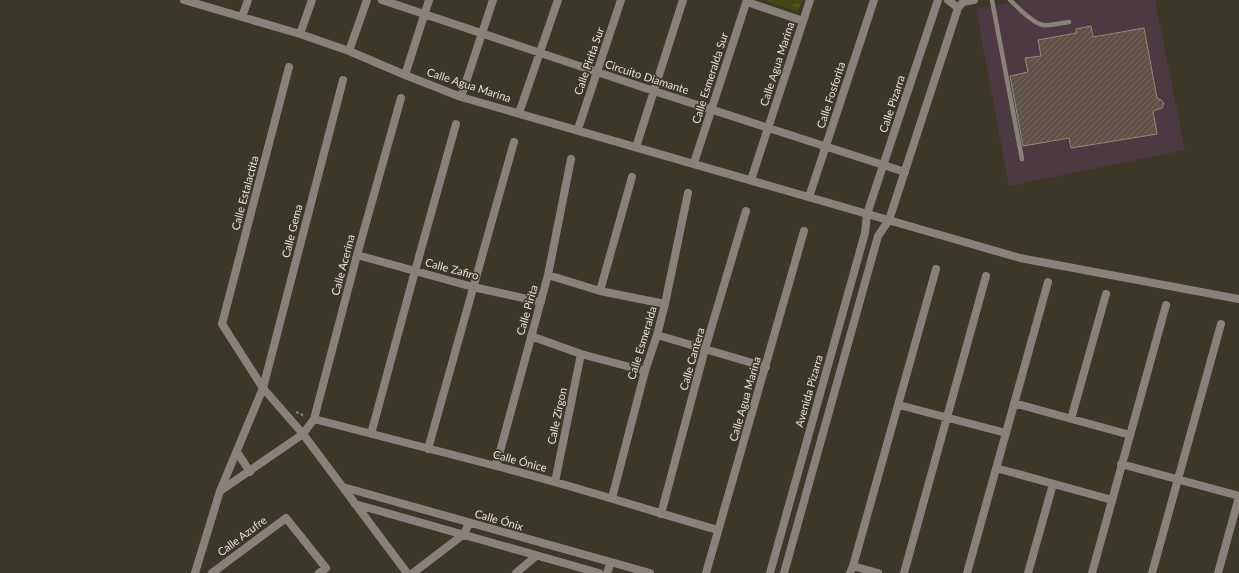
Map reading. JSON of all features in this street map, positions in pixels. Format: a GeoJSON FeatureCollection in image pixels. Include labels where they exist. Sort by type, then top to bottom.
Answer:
{"type":"FeatureCollection","features":[{"type":"Feature","properties":{"kind":"street","name":"Calle Agua Marina"},"geometry":{"type":"LineString","coordinates":[[184,0],[300,34],[349,51],[461,97],[578,129],[1020,258],[1239,298]]}},
{"type":"Feature","properties":{"kind":"street"},"geometry":{"type":"LineString","coordinates":[[242,17],[248,0]]}},
{"type":"Feature","properties":{"kind":"street"},"geometry":{"type":"LineString","coordinates":[[300,34],[312,0]]}},
{"type":"Feature","properties":{"kind":"street"},"geometry":{"type":"LineString","coordinates":[[349,51],[366,0]]}},
{"type":"Feature","properties":{"kind":"street","name":"Circuito Diamante"},"geometry":{"type":"LineString","coordinates":[[382,0],[654,91],[905,172]]}},
{"type":"Feature","properties":{"kind":"street"},"geometry":{"type":"LineString","coordinates":[[405,75],[429,0]]}},
{"type":"Feature","properties":{"kind":"street"},"geometry":{"type":"LineString","coordinates":[[461,97],[493,0]]}},
{"type":"Feature","properties":{"kind":"street"},"geometry":{"type":"LineString","coordinates":[[519,113],[558,0]]}},
{"type":"Feature","properties":{"kind":"street","name":"Calle Pirita Sur"},"geometry":{"type":"LineString","coordinates":[[578,129],[621,0]]}},
{"type":"Feature","properties":{"kind":"street"},"geometry":{"type":"LineString","coordinates":[[636,146],[683,0]]}},
{"type":"Feature","properties":{"kind":"street","name":"Calle Agua Marina"},"geometry":{"type":"LineString","coordinates":[[752,180],[810,0]]}},
{"type":"Feature","properties":{"kind":"street","name":"Calle Fosforita"},"geometry":{"type":"LineString","coordinates":[[809,196],[874,0]]}},
{"type":"Feature","properties":{"kind":"street","name":"Calle Pizarra"},"geometry":{"type":"LineString","coordinates":[[867,214],[938,0]]}},
{"type":"Feature","properties":{"kind":"street"},"geometry":{"type":"LineString","coordinates":[[948,0],[961,3],[974,0]]}},
{"type":"Feature","properties":{"kind":"street"},"geometry":{"type":"LineString","coordinates":[[747,1],[803,21]]}},
{"type":"Feature","properties":{"kind":"street","name":"Calle Esmeralda Sur"},"geometry":{"type":"LineString","coordinates":[[694,164],[747,1]]}},
{"type":"Feature","properties":{"kind":"street"},"geometry":{"type":"LineString","coordinates":[[784,573],[878,236],[890,220],[961,3]]}},
{"type":"Feature","properties":{"kind":"street","name":"Calle Estalactita"},"geometry":{"type":"LineString","coordinates":[[263,388],[222,324],[289,67]]}},
{"type":"Feature","properties":{"kind":"street","name":"Calle Gema"},"geometry":{"type":"LineString","coordinates":[[195,573],[220,491],[263,388],[342,80]]}},
{"type":"Feature","properties":{"kind":"street","name":"Calle Acerina"},"geometry":{"type":"LineString","coordinates":[[220,491],[250,472],[303,434],[314,419],[357,255],[401,98]]}},
{"type":"Feature","properties":{"kind":"street"},"geometry":{"type":"LineString","coordinates":[[371,434],[456,124]]}},
{"type":"Feature","properties":{"kind":"street"},"geometry":{"type":"LineString","coordinates":[[428,449],[514,142]]}},
{"type":"Feature","properties":{"kind":"street","name":"Calle Pirita"},"geometry":{"type":"LineString","coordinates":[[496,466],[548,275],[571,159]]}},
{"type":"Feature","properties":{"kind":"street"},"geometry":{"type":"LineString","coordinates":[[600,291],[632,177]]}},
{"type":"Feature","properties":{"kind":"street","name":"Calle Esmeralda"},"geometry":{"type":"LineString","coordinates":[[612,498],[645,371],[657,335],[665,304],[688,192]]}},
{"type":"Feature","properties":{"kind":"street","name":"Calle Cantera"},"geometry":{"type":"LineString","coordinates":[[661,514],[705,350],[746,211]]}},
{"type":"Feature","properties":{"kind":"street","name":"Avenida Pizarra"},"geometry":{"type":"LineString","coordinates":[[770,573],[865,233],[867,214]]}},
{"type":"Feature","properties":{"kind":"street","name":"Calle Agua Marina"},"geometry":{"type":"LineString","coordinates":[[706,573],[804,231]]}},
{"type":"Feature","properties":{"kind":"street"},"geometry":{"type":"LineString","coordinates":[[865,233],[878,236]]}},
{"type":"Feature","properties":{"kind":"street","name":"Calle Zafiro"},"geometry":{"type":"LineString","coordinates":[[357,255],[473,286],[541,302]]}},
{"type":"Feature","properties":{"kind":"street"},"geometry":{"type":"LineString","coordinates":[[878,573],[852,570],[936,269]]}},
{"type":"Feature","properties":{"kind":"street"},"geometry":{"type":"LineString","coordinates":[[548,275],[600,291],[665,304]]}},
{"type":"Feature","properties":{"kind":"street"},"geometry":{"type":"LineString","coordinates":[[904,573],[986,276]]}},
{"type":"Feature","properties":{"kind":"street"},"geometry":{"type":"LineString","coordinates":[[967,573],[1048,282]]}},
{"type":"Feature","properties":{"kind":"street"},"geometry":{"type":"LineString","coordinates":[[1071,419],[1106,294]]}},
{"type":"Feature","properties":{"kind":"street"},"geometry":{"type":"LineString","coordinates":[[1092,573],[1166,305]]}},
{"type":"Feature","properties":{"kind":"street"},"geometry":{"type":"LineString","coordinates":[[1152,573],[1221,324]]}},
{"type":"Feature","properties":{"kind":"street"},"geometry":{"type":"LineString","coordinates":[[657,335],[766,367]]}},
{"type":"Feature","properties":{"kind":"street"},"geometry":{"type":"LineString","coordinates":[[531,336],[581,354],[645,371]]}},
{"type":"Feature","properties":{"kind":"street","name":"Calle Zirgon"},"geometry":{"type":"LineString","coordinates":[[555,482],[581,354]]}},
{"type":"Feature","properties":{"kind":"street"},"geometry":{"type":"LineString","coordinates":[[829,360],[842,364]]}},
{"type":"Feature","properties":{"kind":"street"},"geometry":{"type":"LineString","coordinates":[[263,388],[303,434],[407,573]]}},
{"type":"Feature","properties":{"kind":"street"},"geometry":{"type":"LineString","coordinates":[[1014,403],[1130,435]]}},
{"type":"Feature","properties":{"kind":"street"},"geometry":{"type":"LineString","coordinates":[[899,405],[1006,433]]}},
{"type":"Feature","properties":{"kind":"street","name":"Calle Ónice"},"geometry":{"type":"LineString","coordinates":[[314,419],[555,482],[718,530]]}},
{"type":"Feature","properties":{"kind":"street"},"geometry":{"type":"LineString","coordinates":[[237,452],[250,472]]}},
{"type":"Feature","properties":{"kind":"street"},"geometry":{"type":"LineString","coordinates":[[1122,464],[1239,496],[1218,573]]}},
{"type":"Feature","properties":{"kind":"street"},"geometry":{"type":"LineString","coordinates":[[996,468],[1112,500]]}},
{"type":"Feature","properties":{"kind":"street"},"geometry":{"type":"LineString","coordinates":[[798,472],[811,476]]}},
{"type":"Feature","properties":{"kind":"street"},"geometry":{"type":"LineString","coordinates":[[1028,573],[1053,484]]}},
{"type":"Feature","properties":{"kind":"street","name":"Calle Ónix"},"geometry":{"type":"LineString","coordinates":[[343,487],[650,573]]}},
{"type":"Feature","properties":{"kind":"street"},"geometry":{"type":"LineString","coordinates":[[355,504],[599,573]]}},
{"type":"Feature","properties":{"kind":"street","name":"Calle Azufre"},"geometry":{"type":"LineString","coordinates":[[212,573],[286,518],[323,571]]}},
{"type":"Feature","properties":{"kind":"street"},"geometry":{"type":"LineString","coordinates":[[413,573],[464,534],[469,523]]}},
{"type":"Feature","properties":{"kind":"street"},"geometry":{"type":"LineString","coordinates":[[516,573],[536,556]]}},
{"type":"Feature","properties":{"kind":"street"},"geometry":{"type":"LineString","coordinates":[[607,573],[614,563],[619,573]]}},
{"type":"Feature","properties":{"kind":"lane"},"geometry":{"type":"LineString","coordinates":[[992,0],[1022,160]]}},
{"type":"Feature","properties":{"kind":"lane"},"geometry":{"type":"LineString","coordinates":[[1010,0],[1038,23],[1048,25],[1069,22]]}},
{"type":"Feature","properties":{"kind":"shaded area"},"geometry":{"type":"Polygon","coordinates":[[[1022,0],[1155,0],[1185,150],[1009,186],[976,9],[1022,0]]]}},
{"type":"Feature","properties":{"kind":"green space"},"geometry":{"type":"Polygon","coordinates":[[[763,0],[802,0],[798,12],[763,0]]]}},
{"type":"Feature","properties":{"kind":"building"},"geometry":{"type":"Polygon","coordinates":[[[1091,26],[1093,37],[1144,28],[1157,98],[1164,103],[1162,108],[1153,111],[1157,134],[1071,148],[1069,138],[1023,146],[1010,76],[1028,72],[1025,58],[1041,56],[1038,40],[1076,33],[1076,29],[1091,26]]]}}]}
